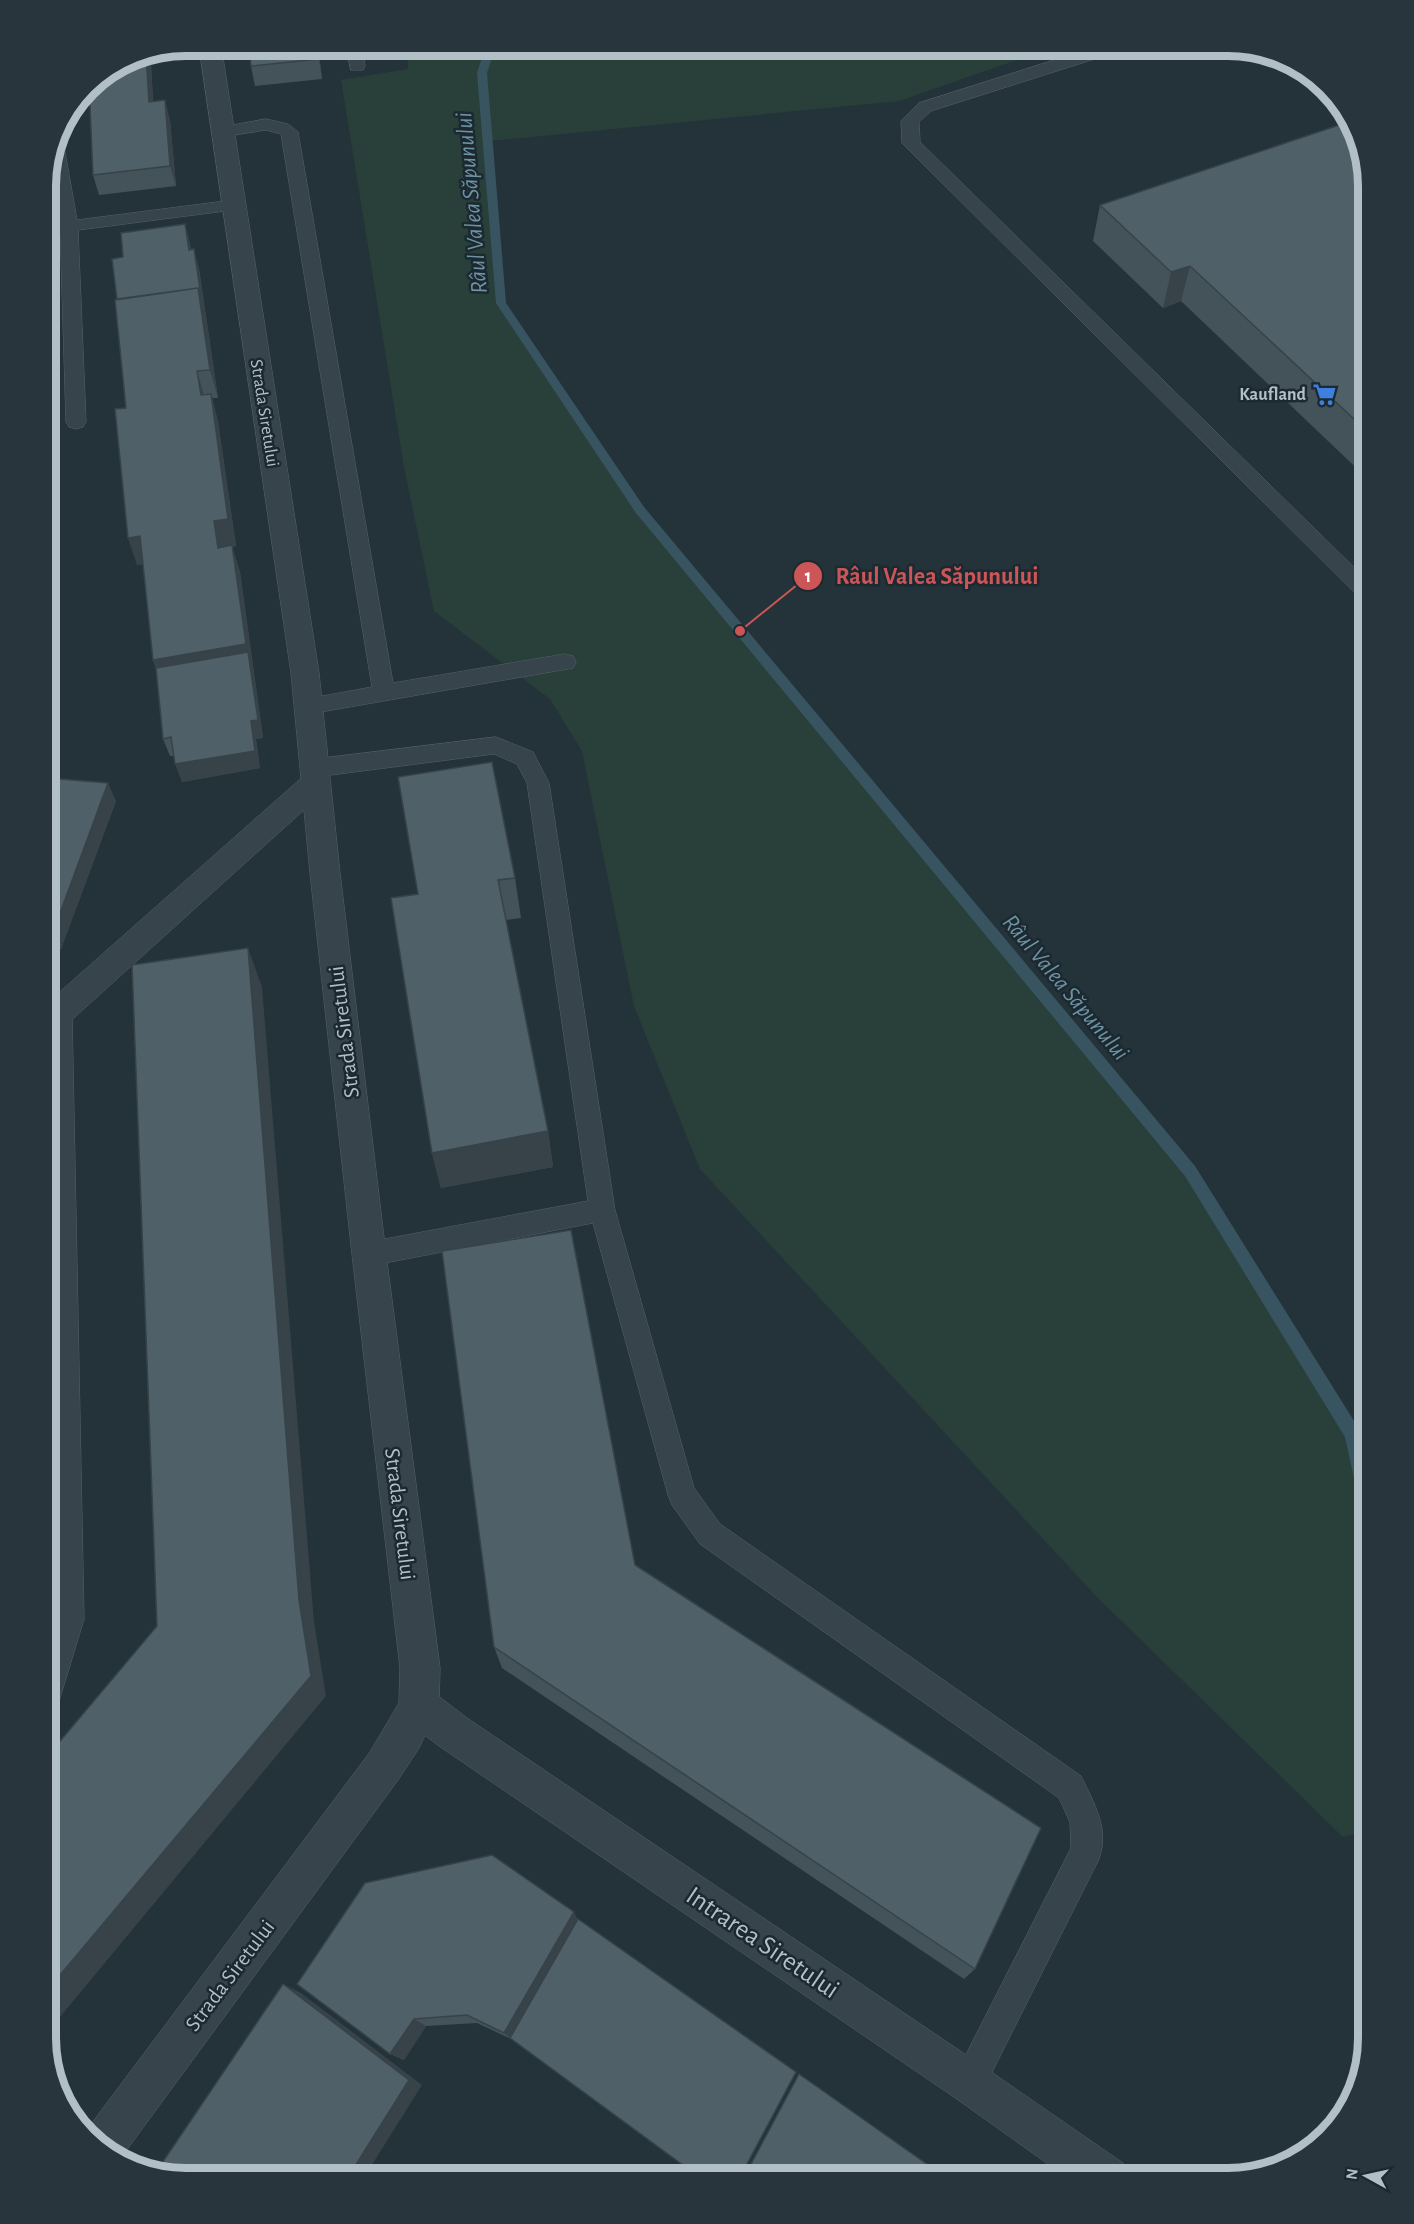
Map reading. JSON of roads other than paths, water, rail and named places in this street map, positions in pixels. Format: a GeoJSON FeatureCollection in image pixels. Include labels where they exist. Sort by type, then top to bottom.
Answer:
{"type":"FeatureCollection","features":[{"type":"Feature","properties":{"kind":"street","name":"Strada Siretului"},"geometry":{"type":"LineString","coordinates":[[106,2141],[384,1766],[405,1734],[419,1706],[420,1668],[369,1254],[309,706],[212,56]]}},
{"type":"Feature","properties":{"kind":"street"},"geometry":{"type":"LineString","coordinates":[[56,1015],[315,775]]}},
{"type":"Feature","properties":{"kind":"street","name":"Intrarea Siretului"},"geometry":{"type":"LineString","coordinates":[[419,1706],[453,1732],[969,2082],[1093,2169]]}},
{"type":"Feature","properties":{"kind":"lane"},"geometry":{"type":"LineString","coordinates":[[356,56],[357,66]]}},
{"type":"Feature","properties":{"kind":"lane"},"geometry":{"type":"LineString","coordinates":[[1085,56],[925,107],[909,121],[911,142],[1358,584]]}},
{"type":"Feature","properties":{"kind":"lane"},"geometry":{"type":"LineString","coordinates":[[222,132],[272,124],[282,126],[289,132],[384,694]]}},
{"type":"Feature","properties":{"kind":"lane"},"geometry":{"type":"LineString","coordinates":[[58,162],[69,226],[76,422]]}},
{"type":"Feature","properties":{"kind":"lane"},"geometry":{"type":"LineString","coordinates":[[69,226],[233,205]]}},
{"type":"Feature","properties":{"kind":"lane"},"geometry":{"type":"LineString","coordinates":[[309,706],[565,662]]}},
{"type":"Feature","properties":{"kind":"lane"},"geometry":{"type":"LineString","coordinates":[[315,775],[496,745],[525,758],[538,783],[602,1210],[682,1495],[710,1534],[1070,1787],[1086,1821],[1087,1850],[969,2082]]}},
{"type":"Feature","properties":{"kind":"lane"},"geometry":{"type":"LineString","coordinates":[[56,1105],[63,1256],[69,1619],[56,1662]]}},
{"type":"Feature","properties":{"kind":"lane"},"geometry":{"type":"LineString","coordinates":[[369,1254],[602,1210]]}},
{"type":"Feature","properties":{"kind":"lane"},"geometry":{"type":"LineString","coordinates":[[56,1264],[63,1256]]}},
{"type":"Feature","properties":{"kind":"waterway","name":"Râul Valea Săpunului"},"geometry":{"type":"LineString","coordinates":[[487,56],[482,73],[501,303],[640,510],[1190,1171],[1353,1435],[1358,1458]]}},
{"type":"Feature","properties":{"kind":"place","name":"Kaufland"},"geometry":{"type":"Point","coordinates":[1324,394]}},
{"type":"Feature","properties":{"kind":"place","name":"Râul Valea Săpunului"},"geometry":{"type":"Point","coordinates":[740,631]}}]}
